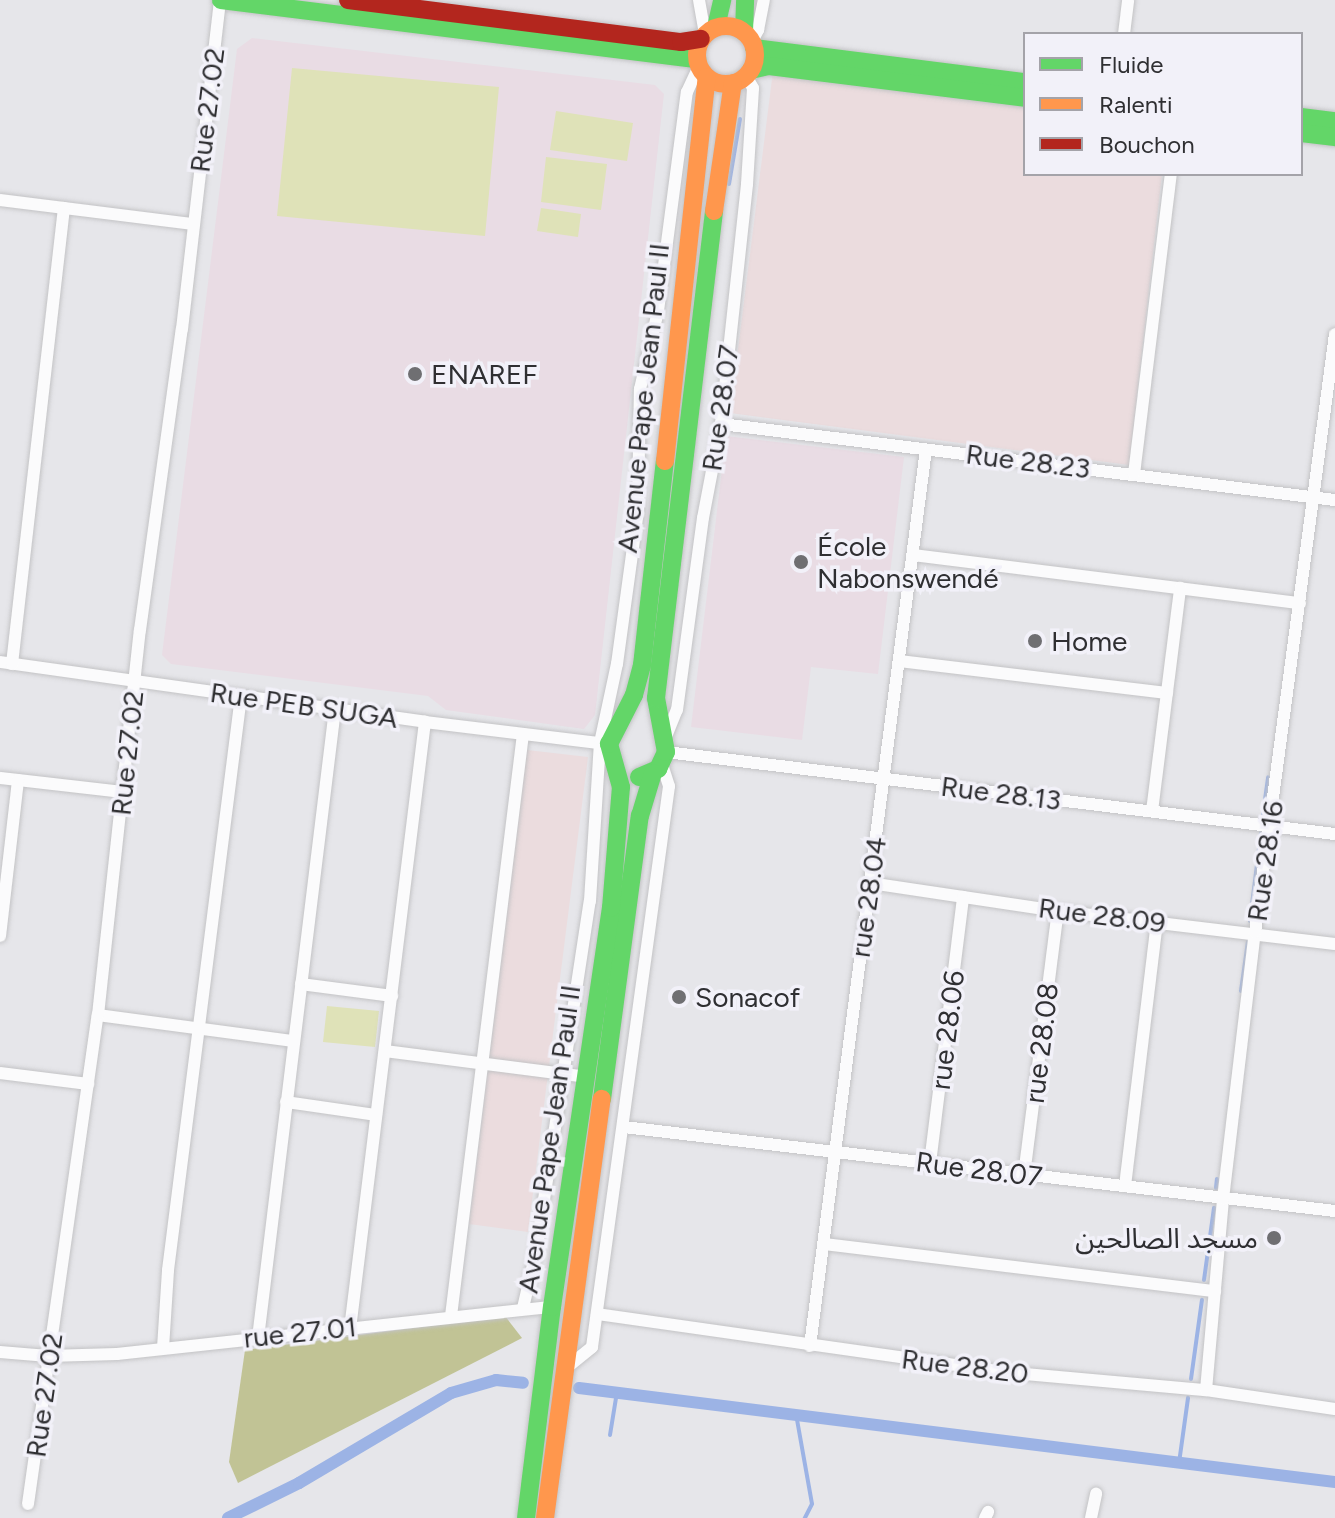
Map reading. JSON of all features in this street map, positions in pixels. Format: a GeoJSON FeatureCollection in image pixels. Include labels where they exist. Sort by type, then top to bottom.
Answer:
{"type":"FeatureCollection","features":[{"type":"Feature","properties":{"kind":"main road"},"geometry":{"type":"LineString","coordinates":[[220,0],[701,68],[720,83],[769,66],[1023,98]]}},
{"type":"Feature","properties":{"kind":"main road"},"geometry":{"type":"LineString","coordinates":[[348,0],[681,42],[729,26],[750,40],[1023,82]]}},
{"type":"Feature","properties":{"kind":"main road","name":"Avenue Pape Jean Paul II"},"geometry":{"type":"LineString","coordinates":[[526,1518],[620,811],[617,768],[604,744],[622,723],[642,665],[701,68],[707,34],[722,0]]}},
{"type":"Feature","properties":{"kind":"main road","name":"Avenue Pape Jean Paul II"},"geometry":{"type":"LineString","coordinates":[[545,1518],[562,1371],[640,816],[661,751],[656,698],[715,206],[750,40],[745,0]]}},
{"type":"Feature","properties":{"kind":"main road"},"geometry":{"type":"LineString","coordinates":[[1303,117],[1335,121]]}},
{"type":"Feature","properties":{"kind":"main road"},"geometry":{"type":"LineString","coordinates":[[1303,133],[1335,137]]}},
{"type":"Feature","properties":{"kind":"main road"},"geometry":{"type":"LineString","coordinates":[[617,768],[634,777],[661,751],[641,719],[622,723]]}},
{"type":"Feature","properties":{"kind":"street","name":"Rue 27.02"},"geometry":{"type":"LineString","coordinates":[[28,1504],[98,1015],[135,679],[220,0]]}},
{"type":"Feature","properties":{"kind":"street"},"geometry":{"type":"LineString","coordinates":[[699,0],[707,34]]}},
{"type":"Feature","properties":{"kind":"street"},"geometry":{"type":"LineString","coordinates":[[750,40],[758,30],[764,0]]}},
{"type":"Feature","properties":{"kind":"street"},"geometry":{"type":"LineString","coordinates":[[1124,32],[1128,0]]}},
{"type":"Feature","properties":{"kind":"street"},"geometry":{"type":"LineString","coordinates":[[523,1308],[536,1252],[590,901],[604,744],[638,510],[640,389],[658,311],[687,92],[701,68]]}},
{"type":"Feature","properties":{"kind":"street","name":"Rue 28.07"},"geometry":{"type":"LineString","coordinates":[[562,1371],[592,1347],[624,1127],[669,786],[661,751],[677,710],[703,518],[721,424],[747,184],[753,88],[744,76]]}},
{"type":"Feature","properties":{"kind":"street"},"geometry":{"type":"LineString","coordinates":[[1134,474],[1171,176]]}},
{"type":"Feature","properties":{"kind":"street"},"geometry":{"type":"LineString","coordinates":[[0,200],[194,224]]}},
{"type":"Feature","properties":{"kind":"street"},"geometry":{"type":"LineString","coordinates":[[6,663],[64,208]]}},
{"type":"Feature","properties":{"kind":"street","name":"Rue 28.16"},"geometry":{"type":"LineString","coordinates":[[1206,1390],[1223,1199],[1255,932],[1335,334]]}},
{"type":"Feature","properties":{"kind":"street","name":"Rue 28.23"},"geometry":{"type":"LineString","coordinates":[[721,424],[1335,500]]}},
{"type":"Feature","properties":{"kind":"street","name":"rue 28.04"},"geometry":{"type":"LineString","coordinates":[[810,1346],[926,449]]}},
{"type":"Feature","properties":{"kind":"street"},"geometry":{"type":"LineString","coordinates":[[913,555],[1300,603]]}},
{"type":"Feature","properties":{"kind":"street"},"geometry":{"type":"LineString","coordinates":[[1152,811],[1180,588]]}},
{"type":"Feature","properties":{"kind":"street"},"geometry":{"type":"LineString","coordinates":[[899,661],[1167,693]]}},
{"type":"Feature","properties":{"kind":"street","name":"Rue PEB SUGA"},"geometry":{"type":"LineString","coordinates":[[6,663],[604,744]]}},
{"type":"Feature","properties":{"kind":"street"},"geometry":{"type":"LineString","coordinates":[[163,1348],[168,1270],[241,696]]}},
{"type":"Feature","properties":{"kind":"street"},"geometry":{"type":"LineString","coordinates":[[258,1338],[335,709]]}},
{"type":"Feature","properties":{"kind":"street"},"geometry":{"type":"LineString","coordinates":[[350,1329],[425,722]]}},
{"type":"Feature","properties":{"kind":"street"},"geometry":{"type":"LineString","coordinates":[[451,1316],[523,734]]}},
{"type":"Feature","properties":{"kind":"street","name":"Rue 28.13"},"geometry":{"type":"LineString","coordinates":[[661,751],[1335,834]]}},
{"type":"Feature","properties":{"kind":"street"},"geometry":{"type":"LineString","coordinates":[[0,778],[123,792]]}},
{"type":"Feature","properties":{"kind":"street"},"geometry":{"type":"LineString","coordinates":[[0,936],[18,780]]}},
{"type":"Feature","properties":{"kind":"street","name":"Rue 28.09"},"geometry":{"type":"LineString","coordinates":[[870,883],[1058,911],[1255,932],[1335,944]]}},
{"type":"Feature","properties":{"kind":"street","name":"rue 28.06"},"geometry":{"type":"LineString","coordinates":[[930,1163],[963,897]]}},
{"type":"Feature","properties":{"kind":"street","name":"rue 28.08"},"geometry":{"type":"LineString","coordinates":[[1024,1175],[1058,911]]}},
{"type":"Feature","properties":{"kind":"street"},"geometry":{"type":"LineString","coordinates":[[1125,1186],[1157,922]]}},
{"type":"Feature","properties":{"kind":"street"},"geometry":{"type":"LineString","coordinates":[[301,984],[392,996]]}},
{"type":"Feature","properties":{"kind":"street"},"geometry":{"type":"LineString","coordinates":[[98,1015],[293,1041]]}},
{"type":"Feature","properties":{"kind":"street"},"geometry":{"type":"LineString","coordinates":[[385,1051],[587,1077]]}},
{"type":"Feature","properties":{"kind":"street"},"geometry":{"type":"LineString","coordinates":[[0,1073],[88,1084]]}},
{"type":"Feature","properties":{"kind":"street"},"geometry":{"type":"LineString","coordinates":[[286,1102],[376,1115]]}},
{"type":"Feature","properties":{"kind":"street","name":"Rue 28.07"},"geometry":{"type":"LineString","coordinates":[[624,1127],[1223,1199],[1334,1206]]}},
{"type":"Feature","properties":{"kind":"street"},"geometry":{"type":"LineString","coordinates":[[824,1244],[1215,1291]]}},
{"type":"Feature","properties":{"kind":"street","name":"rue 27.01"},"geometry":{"type":"LineString","coordinates":[[48,1356],[163,1348],[552,1307]]}},
{"type":"Feature","properties":{"kind":"street","name":"Rue 28.20"},"geometry":{"type":"LineString","coordinates":[[597,1314],[1014,1373],[1206,1390],[1335,1409]]}},
{"type":"Feature","properties":{"kind":"street"},"geometry":{"type":"LineString","coordinates":[[0,1352],[48,1356]]}},
{"type":"Feature","properties":{"kind":"street"},"geometry":{"type":"LineString","coordinates":[[1091,1518],[1096,1494]]}},
{"type":"Feature","properties":{"kind":"shaded area","name":"ENAREF"},"geometry":{"type":"Polygon","coordinates":[[[252,38],[655,85],[664,94],[595,715],[584,729],[446,710],[428,696],[171,664],[162,655],[237,49],[252,38]]]}},
{"type":"Feature","properties":{"kind":"shaded area"},"geometry":{"type":"Polygon","coordinates":[[[773,71],[1023,103],[1023,176],[1162,176],[1129,465],[730,413],[773,71]]]}},
{"type":"Feature","properties":{"kind":"shaded area","name":"École Nabonswendé"},"geometry":{"type":"Polygon","coordinates":[[[726,436],[904,457],[878,674],[811,667],[802,740],[691,727],[726,436]]]}},
{"type":"Feature","properties":{"kind":"shaded area"},"geometry":{"type":"Polygon","coordinates":[[[527,750],[588,757],[528,1232],[469,1224],[527,750]]]}},
{"type":"Feature","properties":{"kind":"green space"},"geometry":{"type":"Polygon","coordinates":[[[292,68],[499,87],[485,236],[277,216],[292,68]]]}},
{"type":"Feature","properties":{"kind":"green space"},"geometry":{"type":"Polygon","coordinates":[[[556,111],[633,123],[627,161],[550,150],[556,111]]]}},
{"type":"Feature","properties":{"kind":"green space"},"geometry":{"type":"Polygon","coordinates":[[[546,157],[607,164],[601,210],[541,202],[546,157]]]}},
{"type":"Feature","properties":{"kind":"green space"},"geometry":{"type":"Polygon","coordinates":[[[541,208],[581,214],[578,237],[537,231],[541,208]]]}},
{"type":"Feature","properties":{"kind":"green space"},"geometry":{"type":"Polygon","coordinates":[[[327,1006],[379,1011],[375,1047],[323,1042],[327,1006]]]}},
{"type":"Feature","properties":{"kind":"green space"},"geometry":{"type":"Polygon","coordinates":[[[505,1316],[522,1338],[238,1483],[229,1462],[245,1350],[505,1316]]]}},
{"type":"Feature","properties":{"kind":"waterway"},"geometry":{"type":"LineString","coordinates":[[729,184],[740,119]]}},
{"type":"Feature","properties":{"kind":"waterway"},"geometry":{"type":"LineString","coordinates":[[1263,814],[1268,777]]}},
{"type":"Feature","properties":{"kind":"waterway"},"geometry":{"type":"LineString","coordinates":[[1250,921],[1261,833]]}},
{"type":"Feature","properties":{"kind":"waterway"},"geometry":{"type":"LineString","coordinates":[[1241,991],[1248,941]]}},
{"type":"Feature","properties":{"kind":"waterway"},"geometry":{"type":"LineString","coordinates":[[1216,1188],[1217,1179]]}},
{"type":"Feature","properties":{"kind":"waterway"},"geometry":{"type":"LineString","coordinates":[[1204,1280],[1214,1208]]}},
{"type":"Feature","properties":{"kind":"waterway"},"geometry":{"type":"LineString","coordinates":[[1191,1379],[1202,1300]]}},
{"type":"Feature","properties":{"kind":"waterway"},"geometry":{"type":"LineString","coordinates":[[228,1518],[299,1483],[451,1393],[496,1380],[523,1383]]}},
{"type":"Feature","properties":{"kind":"waterway"},"geometry":{"type":"LineString","coordinates":[[579,1388],[1335,1482]]}},
{"type":"Feature","properties":{"kind":"waterway"},"geometry":{"type":"LineString","coordinates":[[610,1435],[617,1392]]}},
{"type":"Feature","properties":{"kind":"waterway"},"geometry":{"type":"LineString","coordinates":[[1179,1463],[1188,1398]]}},
{"type":"Feature","properties":{"kind":"waterway"},"geometry":{"type":"LineString","coordinates":[[796,1414],[812,1504],[805,1518]]}},
{"type":"Feature","properties":{"kind":"traffic: fast"},"geometry":{"type":"LineString","coordinates":[[221,0],[697,59]]}},
{"type":"Feature","properties":{"kind":"traffic: fast"},"geometry":{"type":"LineString","coordinates":[[716,27],[722,0]]}},
{"type":"Feature","properties":{"kind":"traffic: fast"},"geometry":{"type":"LineString","coordinates":[[744,32],[745,0]]}},
{"type":"Feature","properties":{"kind":"traffic: fast"},"geometry":{"type":"LineString","coordinates":[[754,48],[1023,82]]}},
{"type":"Feature","properties":{"kind":"traffic: fast"},"geometry":{"type":"LineString","coordinates":[[751,70],[769,66],[1023,98]]}},
{"type":"Feature","properties":{"kind":"traffic: fast"},"geometry":{"type":"LineString","coordinates":[[1303,117],[1335,121]]}},
{"type":"Feature","properties":{"kind":"traffic: fast"},"geometry":{"type":"LineString","coordinates":[[1303,133],[1335,137]]}},
{"type":"Feature","properties":{"kind":"traffic: fast"},"geometry":{"type":"LineString","coordinates":[[639,777],[658,769],[666,752],[656,698],[714,211]]}},
{"type":"Feature","properties":{"kind":"traffic: fast"},"geometry":{"type":"LineString","coordinates":[[526,1518],[552,1307],[611,908],[621,787],[609,744],[634,695],[642,665],[665,461]]}},
{"type":"Feature","properties":{"kind":"traffic: fast"},"geometry":{"type":"LineString","coordinates":[[602,1099],[640,816],[653,773]]}},
{"type":"Feature","properties":{"kind":"traffic: slow"},"geometry":{"type":"LineString","coordinates":[[726,26],[747,34],[755,55],[747,76],[726,84],[705,76],[697,55],[705,34],[726,26]]}},
{"type":"Feature","properties":{"kind":"traffic: slow"},"geometry":{"type":"LineString","coordinates":[[665,461],[707,77]]}},
{"type":"Feature","properties":{"kind":"traffic: slow"},"geometry":{"type":"LineString","coordinates":[[714,211],[733,83]]}},
{"type":"Feature","properties":{"kind":"traffic: slow"},"geometry":{"type":"LineString","coordinates":[[545,1518],[602,1099]]}},
{"type":"Feature","properties":{"kind":"traffic: jam"},"geometry":{"type":"LineString","coordinates":[[348,0],[681,42],[701,39]]}},
{"type":"Feature","properties":{"kind":"place","name":"ENAREF"},"geometry":{"type":"Point","coordinates":[415,374]}},
{"type":"Feature","properties":{"kind":"place","name":"École Nabonswendé"},"geometry":{"type":"Point","coordinates":[801,562]}},
{"type":"Feature","properties":{"kind":"place","name":"Home"},"geometry":{"type":"Point","coordinates":[1035,641]}},
{"type":"Feature","properties":{"kind":"place","name":"Sonacof"},"geometry":{"type":"Point","coordinates":[679,997]}},
{"type":"Feature","properties":{"kind":"place","name":"مسجد الصالحين"},"geometry":{"type":"Point","coordinates":[1274,1238]}}]}
